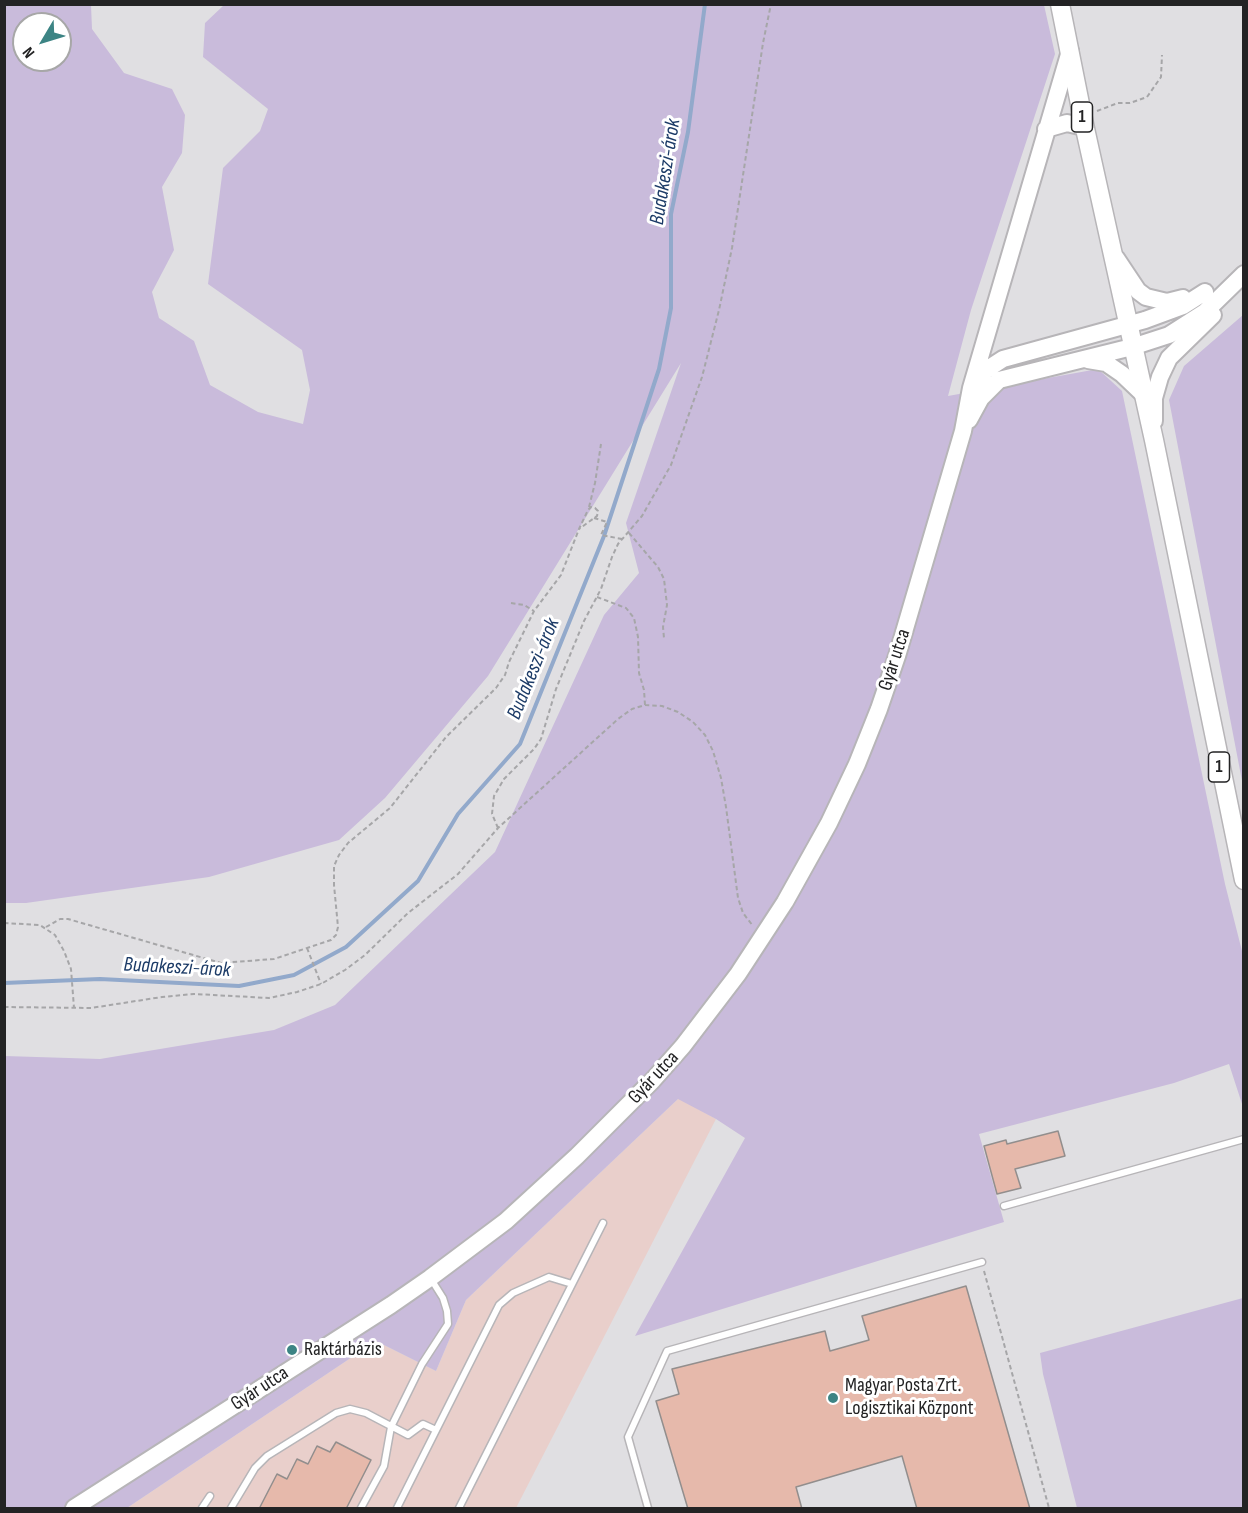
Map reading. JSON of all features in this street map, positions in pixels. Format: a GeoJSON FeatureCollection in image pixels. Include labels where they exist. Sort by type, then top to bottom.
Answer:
{"type":"FeatureCollection","features":[{"type":"Feature","properties":{"kind":"main road","name":"1"},"geometry":{"type":"LineString","coordinates":[[1060,4],[1084,125],[1154,440],[1244,880]]}},
{"type":"Feature","properties":{"kind":"main road","name":"Gyár utca"},"geometry":{"type":"LineString","coordinates":[[74,1509],[430,1278],[506,1221],[610,1125],[683,1046],[738,974],[806,866],[829,823],[857,764],[897,656],[963,431],[971,388],[1070,51]]}},
{"type":"Feature","properties":{"kind":"main road"},"geometry":{"type":"LineString","coordinates":[[1046,129],[1067,123],[1084,125]]}},
{"type":"Feature","properties":{"kind":"main road"},"geometry":{"type":"LineString","coordinates":[[1114,256],[1138,291],[1146,297],[1167,302],[1205,292]]}},
{"type":"Feature","properties":{"kind":"main road","name":"Gyár utca"},"geometry":{"type":"LineString","coordinates":[[963,431],[981,398],[999,380],[1132,347],[1168,334],[1205,312],[1244,274]]}},
{"type":"Feature","properties":{"kind":"main road"},"geometry":{"type":"LineString","coordinates":[[971,388],[986,370],[1003,358],[1163,314],[1244,274]]}},
{"type":"Feature","properties":{"kind":"main road"},"geometry":{"type":"LineString","coordinates":[[1154,440],[1154,398],[1160,376],[1169,358],[1204,326],[1244,274]]}},
{"type":"Feature","properties":{"kind":"main road"},"geometry":{"type":"LineString","coordinates":[[1085,359],[1106,363],[1143,394]]}},
{"type":"Feature","properties":{"kind":"lane"},"geometry":{"type":"LineString","coordinates":[[1004,1206],[1244,1139]]}},
{"type":"Feature","properties":{"kind":"lane"},"geometry":{"type":"LineString","coordinates":[[459,1509],[603,1223]]}},
{"type":"Feature","properties":{"kind":"lane"},"geometry":{"type":"LineString","coordinates":[[648,1509],[627,1437],[667,1351],[982,1262]]}},
{"type":"Feature","properties":{"kind":"lane"},"geometry":{"type":"LineString","coordinates":[[396,1509],[499,1305],[513,1293],[549,1277],[572,1284]]}},
{"type":"Feature","properties":{"kind":"lane"},"geometry":{"type":"LineString","coordinates":[[362,1508],[384,1466],[391,1427],[422,1364],[448,1324],[443,1298],[430,1278]]}},
{"type":"Feature","properties":{"kind":"lane"},"geometry":{"type":"LineString","coordinates":[[231,1509],[255,1468],[267,1456],[336,1413],[350,1410],[366,1413],[408,1435],[423,1424],[436,1430]]}},
{"type":"Feature","properties":{"kind":"lane"},"geometry":{"type":"LineString","coordinates":[[202,1509],[210,1496]]}},
{"type":"Feature","properties":{"kind":"path"},"geometry":{"type":"LineString","coordinates":[[498,828],[492,814],[494,796],[504,779],[541,739],[556,689],[584,621],[597,597],[612,557],[642,516],[671,465],[702,376],[720,310],[732,248],[761,54],[771,4]]}},
{"type":"Feature","properties":{"kind":"path"},"geometry":{"type":"LineString","coordinates":[[1084,125],[1092,113],[1118,103],[1130,103],[1147,97],[1161,77],[1162,55]]}},
{"type":"Feature","properties":{"kind":"path"},"geometry":{"type":"LineString","coordinates":[[46,927],[60,919],[68,919],[221,963],[274,958],[331,940],[336,935],[338,927],[334,866],[339,855],[348,843],[390,808],[446,737],[496,688],[505,675],[534,611],[561,574],[588,510],[601,444]]}},
{"type":"Feature","properties":{"kind":"path"},"geometry":{"type":"LineString","coordinates":[[579,529],[598,514],[597,509],[591,507],[588,510]]}},
{"type":"Feature","properties":{"kind":"path"},"geometry":{"type":"LineString","coordinates":[[594,519],[607,522],[601,535],[623,539]]}},
{"type":"Feature","properties":{"kind":"path"},"geometry":{"type":"LineString","coordinates":[[629,532],[658,567],[664,579],[667,605],[663,627],[664,638]]}},
{"type":"Feature","properties":{"kind":"path"},"geometry":{"type":"LineString","coordinates":[[597,597],[626,608],[634,618],[639,637],[639,673],[645,705]]}},
{"type":"Feature","properties":{"kind":"path"},"geometry":{"type":"LineString","coordinates":[[511,603],[524,605],[534,611]]}},
{"type":"Feature","properties":{"kind":"path"},"geometry":{"type":"LineString","coordinates":[[4,1007],[101,1007],[178,995],[269,998],[297,993],[321,984],[365,955],[408,913],[458,874],[498,828],[618,719],[632,709],[645,705],[662,706],[678,712],[693,722],[705,735],[713,751],[725,797],[738,898],[744,913],[762,937]]}},
{"type":"Feature","properties":{"kind":"path"},"geometry":{"type":"LineString","coordinates":[[4,923],[35,924],[46,927],[59,942],[71,969],[74,1008]]}},
{"type":"Feature","properties":{"kind":"path"},"geometry":{"type":"LineString","coordinates":[[307,948],[321,984]]}},
{"type":"Feature","properties":{"kind":"path"},"geometry":{"type":"LineString","coordinates":[[982,1262],[1049,1509]]}},
{"type":"Feature","properties":{"kind":"shaded area"},"geometry":{"type":"Polygon","coordinates":[[[5,5],[91,5],[92,29],[124,73],[172,89],[185,115],[182,153],[162,187],[174,250],[152,292],[159,318],[194,341],[210,385],[258,412],[303,424],[310,390],[302,350],[208,284],[223,168],[260,131],[268,109],[203,57],[205,23],[224,5],[1044,5],[1055,54],[971,310],[948,396],[1098,369],[1122,391],[1225,884],[1243,955],[1243,1107],[1229,1064],[1174,1083],[979,1134],[1004,1222],[635,1336],[745,1138],[716,1119],[678,1099],[466,1300],[436,1371],[376,1341],[127,1508],[5,1508],[5,1056],[100,1059],[274,1030],[335,1005],[495,852],[604,615],[639,573],[626,523],[681,363],[488,676],[385,798],[339,840],[209,877],[26,903],[5,903],[5,5]]]}},
{"type":"Feature","properties":{"kind":"shaded area"},"geometry":{"type":"Polygon","coordinates":[[[1243,315],[1243,786],[1169,400],[1184,366],[1243,315]]]}},
{"type":"Feature","properties":{"kind":"shaded area"},"geometry":{"type":"Polygon","coordinates":[[[679,1098],[716,1119],[516,1508],[127,1508],[376,1341],[436,1371],[466,1300],[679,1098]]]}},
{"type":"Feature","properties":{"kind":"shaded area"},"geometry":{"type":"Polygon","coordinates":[[[1243,1298],[1243,1508],[1077,1508],[1043,1374],[1040,1353],[1243,1298]]]}},
{"type":"Feature","properties":{"kind":"building"},"geometry":{"type":"Polygon","coordinates":[[[1058,1131],[1065,1156],[1015,1169],[1021,1188],[997,1194],[984,1146],[1006,1140],[1007,1144],[1058,1131]]]}},
{"type":"Feature","properties":{"kind":"building","name":"Magyar Posta Zrt. Logisztikai Központ"},"geometry":{"type":"Polygon","coordinates":[[[966,1286],[1030,1509],[917,1509],[902,1456],[796,1487],[802,1509],[688,1509],[656,1401],[679,1394],[672,1369],[825,1331],[830,1351],[869,1340],[862,1316],[966,1286]]]}},
{"type":"Feature","properties":{"kind":"building"},"geometry":{"type":"Polygon","coordinates":[[[336,1442],[371,1460],[346,1509],[259,1509],[277,1474],[287,1479],[297,1459],[308,1464],[317,1446],[330,1452],[336,1442]]]}},
{"type":"Feature","properties":{"kind":"waterway","name":"Budakeszi-árok"},"geometry":{"type":"LineString","coordinates":[[4,983],[100,979],[239,986],[294,975],[346,947],[418,881],[458,814],[520,744],[604,536],[659,369],[671,308],[671,214],[688,132],[705,4]]}},
{"type":"Feature","properties":{"kind":"place","name":"Raktárbázis"},"geometry":{"type":"Point","coordinates":[292,1350]}},
{"type":"Feature","properties":{"kind":"place","name":"Magyar Posta Zrt. Logisztikai Központ"},"geometry":{"type":"Point","coordinates":[833,1398]}}]}
